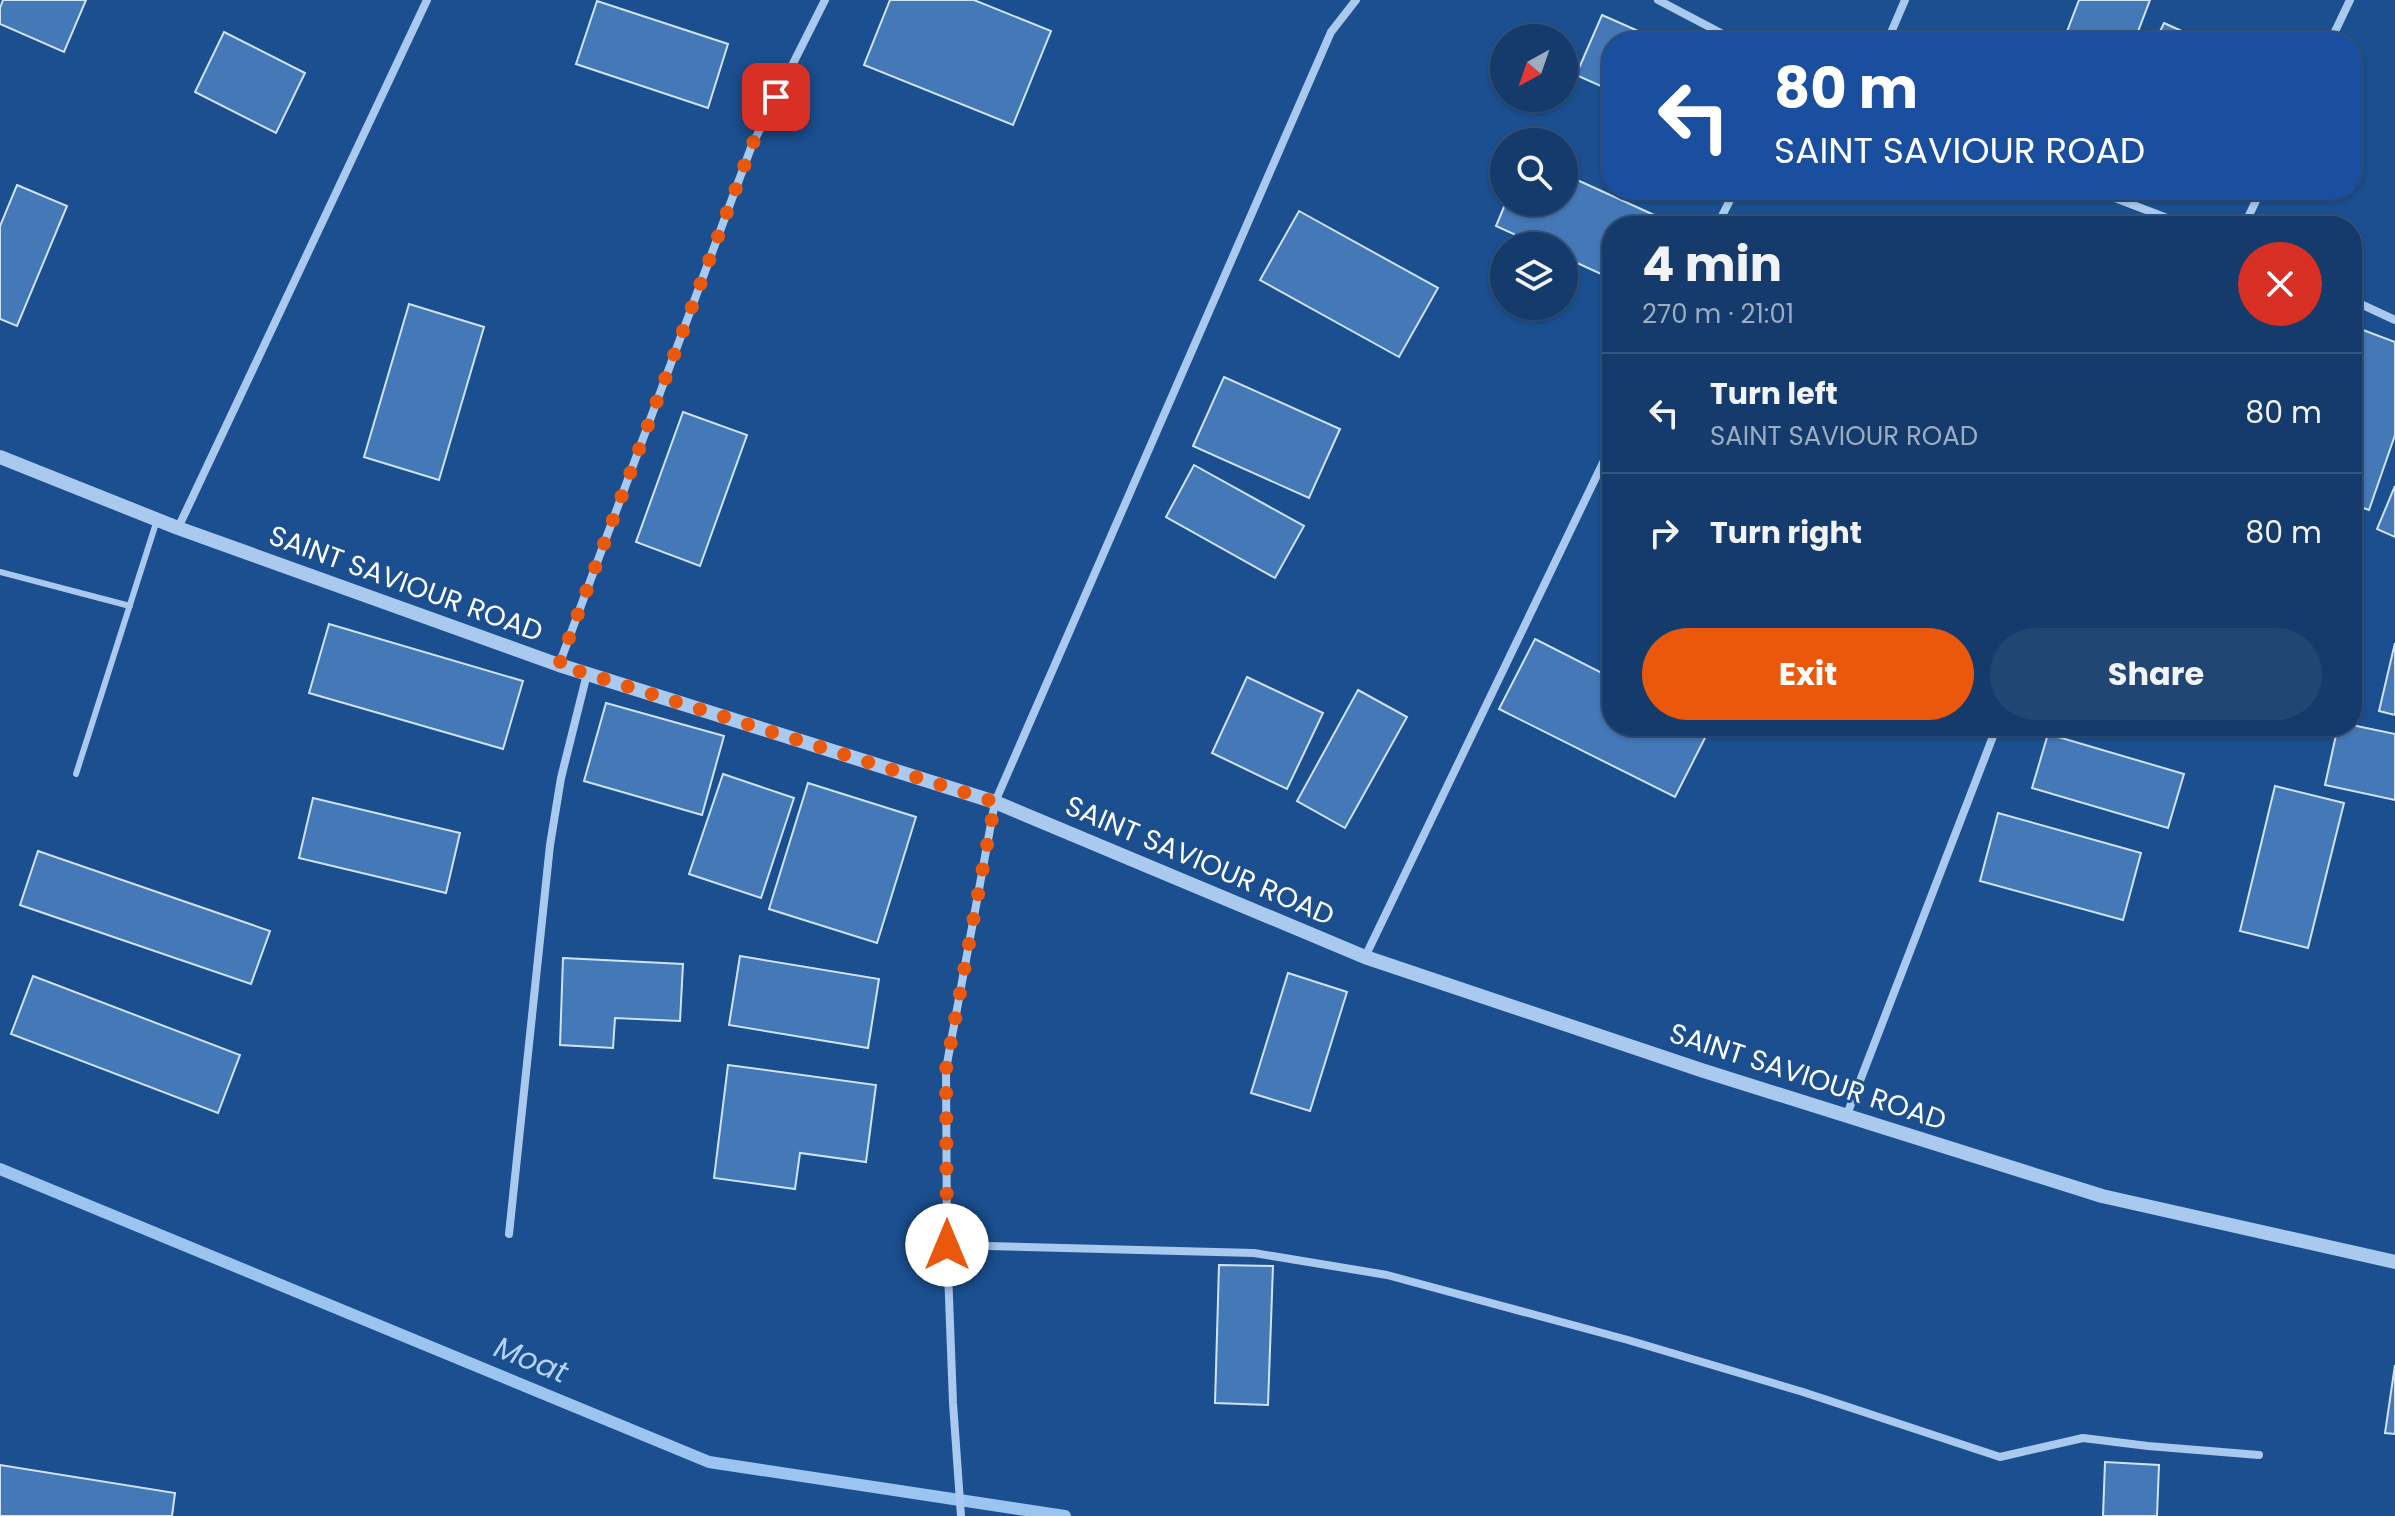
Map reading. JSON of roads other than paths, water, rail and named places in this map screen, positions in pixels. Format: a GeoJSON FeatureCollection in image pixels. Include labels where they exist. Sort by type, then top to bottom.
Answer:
{"type":"FeatureCollection","features":[{"type":"Feature","properties":{"kind":"street"},"geometry":{"type":"LineString","coordinates":[[178,528],[427,0]]}},
{"type":"Feature","properties":{"kind":"street"},"geometry":{"type":"LineString","coordinates":[[559,665],[752,145],[825,0]]}},
{"type":"Feature","properties":{"kind":"street"},"geometry":{"type":"LineString","coordinates":[[961,1516],[947,1245],[946,1069],[995,802],[1331,32],[1356,0]]}},
{"type":"Feature","properties":{"kind":"street"},"geometry":{"type":"LineString","coordinates":[[1658,0],[1719,32]]}},
{"type":"Feature","properties":{"kind":"street"},"geometry":{"type":"LineString","coordinates":[[1891,32],[1905,0]]}},
{"type":"Feature","properties":{"kind":"street"},"geometry":{"type":"LineString","coordinates":[[2335,32],[2350,0]]}},
{"type":"Feature","properties":{"kind":"street"},"geometry":{"type":"LineString","coordinates":[[2120,200],[2162,216]]}},
{"type":"Feature","properties":{"kind":"street"},"geometry":{"type":"LineString","coordinates":[[2362,305],[2395,320]]}},
{"type":"Feature","properties":{"kind":"street","name":"SAINT SAVIOUR ROAD"},"geometry":{"type":"LineString","coordinates":[[0,457],[178,528],[559,665],[995,802],[1365,957],[1846,1117],[2102,1196],[2395,1262]]}},
{"type":"Feature","properties":{"kind":"street"},"geometry":{"type":"LineString","coordinates":[[1365,957],[1602,465]]}},
{"type":"Feature","properties":{"kind":"street"},"geometry":{"type":"LineString","coordinates":[[509,1234],[550,845],[561,778],[587,674]]}},
{"type":"Feature","properties":{"kind":"street"},"geometry":{"type":"LineString","coordinates":[[1846,1117],[1993,736]]}},
{"type":"Feature","properties":{"kind":"street"},"geometry":{"type":"LineString","coordinates":[[947,1245],[1254,1253],[1387,1275],[1643,1344],[1803,1392],[2000,1457],[2083,1438],[2259,1455]]}},
{"type":"Feature","properties":{"kind":"lane"},"geometry":{"type":"LineString","coordinates":[[76,774],[157,520]]}},
{"type":"Feature","properties":{"kind":"lane"},"geometry":{"type":"LineString","coordinates":[[0,572],[130,606]]}},
{"type":"Feature","properties":{"kind":"waterway","name":"Moat"},"geometry":{"type":"LineString","coordinates":[[0,1169],[709,1462],[1065,1516]]}}]}
